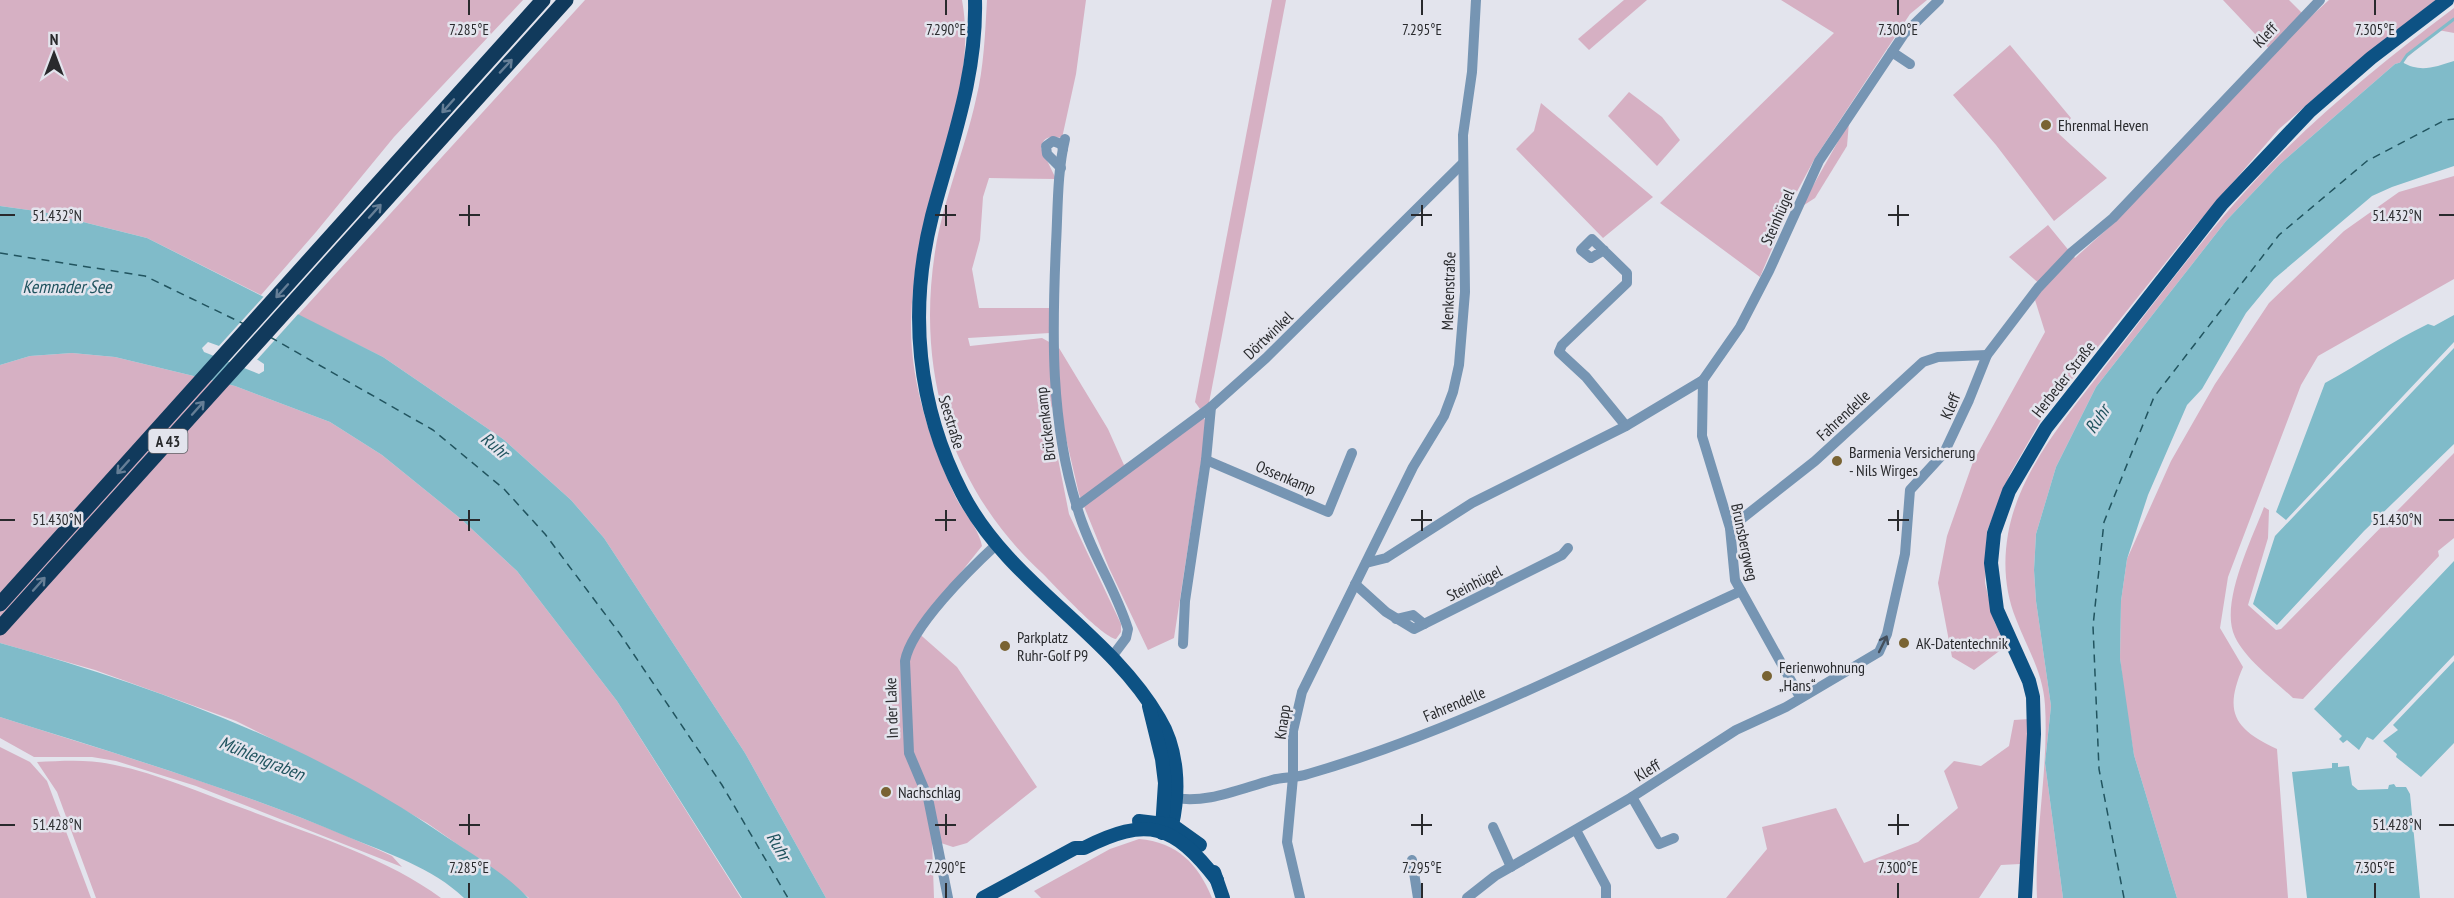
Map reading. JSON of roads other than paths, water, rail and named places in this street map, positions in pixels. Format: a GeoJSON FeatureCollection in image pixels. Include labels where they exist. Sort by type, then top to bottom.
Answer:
{"type":"FeatureCollection","features":[{"type":"Feature","properties":{"kind":"highway","name":"A 43"},"geometry":{"type":"LineString","coordinates":[[0,604],[543,0]]}},
{"type":"Feature","properties":{"kind":"highway","name":"A 43"},"geometry":{"type":"LineString","coordinates":[[0,628],[566,0]]}},
{"type":"Feature","properties":{"kind":"main road","name":"Seestraße"},"geometry":{"type":"LineString","coordinates":[[967,0],[968,81]]}},
{"type":"Feature","properties":{"kind":"main road","name":"Seestraße"},"geometry":{"type":"LineString","coordinates":[[975,0],[974,50],[968,81],[925,249],[920,282],[919,347],[923,382],[939,442],[962,494],[996,545],[1111,658],[1148,704],[1170,797],[1165,827]]}},
{"type":"Feature","properties":{"kind":"main road","name":"Herbeder Straße"},"geometry":{"type":"LineString","coordinates":[[2025,898],[2034,734],[2033,697],[2029,681],[1997,610],[1991,563],[1994,533],[2009,491],[2046,428],[2186,245],[2229,195],[2310,111],[2371,58],[2447,0]]}},
{"type":"Feature","properties":{"kind":"main road"},"geometry":{"type":"LineString","coordinates":[[983,898],[1075,848],[1084,848],[1133,829],[1165,827],[1190,835],[1207,853],[1223,898]]}},
{"type":"Feature","properties":{"kind":"street","name":"Menkenstraße"},"geometry":{"type":"LineString","coordinates":[[1366,563],[1413,467],[1444,416],[1453,392],[1459,365],[1465,292],[1463,130],[1472,72],[1476,0]]}},
{"type":"Feature","properties":{"kind":"street","name":"Steinhügel"},"geometry":{"type":"LineString","coordinates":[[1366,563],[1386,558],[1472,503],[1626,426],[1703,380],[1740,327],[1770,271],[1820,161],[1904,34],[1939,0]]}},
{"type":"Feature","properties":{"kind":"street","name":"Kleff"},"geometry":{"type":"LineString","coordinates":[[1467,898],[1511,867],[1632,797],[1736,730],[1786,707],[1875,656],[1883,646],[1905,554],[1910,490],[1944,453],[1970,400],[1987,355],[2038,288],[2072,252],[2114,218],[2320,0]]}},
{"type":"Feature","properties":{"kind":"street"},"geometry":{"type":"LineString","coordinates":[[1892,52],[1910,64]]}},
{"type":"Feature","properties":{"kind":"street","name":"Brückenkamp"},"geometry":{"type":"LineString","coordinates":[[1060,168],[1047,154],[1046,146],[1053,141],[1064,144],[1060,168],[1054,278],[1055,404],[1063,458],[1076,507],[1128,629],[1126,638],[1111,658]]}},
{"type":"Feature","properties":{"kind":"street","name":"Dörtwinkel"},"geometry":{"type":"LineString","coordinates":[[1076,507],[1211,407],[1266,358],[1462,165]]}},
{"type":"Feature","properties":{"kind":"street"},"geometry":{"type":"LineString","coordinates":[[1604,250],[1627,273],[1627,283],[1562,345],[1559,352],[1586,377],[1626,426]]}},
{"type":"Feature","properties":{"kind":"street","name":"Fahrendelle"},"geometry":{"type":"LineString","coordinates":[[1730,528],[1815,461],[1923,362],[1938,357],[1987,355]]}},
{"type":"Feature","properties":{"kind":"street","name":"Brunsbergweg"},"geometry":{"type":"LineString","coordinates":[[1703,380],[1702,436],[1730,528],[1735,580],[1800,697]]}},
{"type":"Feature","properties":{"kind":"street"},"geometry":{"type":"LineString","coordinates":[[1183,644],[1185,601],[1206,460],[1211,407]]}},
{"type":"Feature","properties":{"kind":"street","name":"Ossenkamp"},"geometry":{"type":"LineString","coordinates":[[1206,460],[1328,512],[1352,453]]}},
{"type":"Feature","properties":{"kind":"street","name":"In der Lake"},"geometry":{"type":"LineString","coordinates":[[948,898],[928,798],[909,753],[905,662],[909,648],[922,628],[965,573],[996,545]]}},
{"type":"Feature","properties":{"kind":"street","name":"Steinhügel"},"geometry":{"type":"LineString","coordinates":[[1355,585],[1396,619],[1413,615],[1424,624],[1562,555],[1568,548]]}},
{"type":"Feature","properties":{"kind":"street","name":"Knapp"},"geometry":{"type":"LineString","coordinates":[[1300,898],[1287,842],[1293,777],[1293,731],[1302,692],[1366,563]]}},
{"type":"Feature","properties":{"kind":"street","name":"Fahrendelle"},"geometry":{"type":"LineString","coordinates":[[1170,797],[1219,796],[1275,779],[1293,777],[1447,725],[1741,591]]}},
{"type":"Feature","properties":{"kind":"street","name":"Kleff"},"geometry":{"type":"LineString","coordinates":[[1632,797],[1659,844],[1674,838]]}},
{"type":"Feature","properties":{"kind":"street"},"geometry":{"type":"LineString","coordinates":[[1493,827],[1511,867]]}},
{"type":"Feature","properties":{"kind":"street"},"geometry":{"type":"LineString","coordinates":[[1576,830],[1606,886],[1606,898]]}},
{"type":"Feature","properties":{"kind":"street"},"geometry":{"type":"LineString","coordinates":[[1412,860],[1418,898]]}},
{"type":"Feature","properties":{"kind":"water","name":"Ruhr"},"geometry":{"type":"Polygon","coordinates":[[[2454,61],[2454,166],[2372,196],[2274,279],[2246,313],[2202,389],[2187,405],[2148,495],[2127,559],[2121,601],[2120,658],[2134,755],[2177,898],[2063,898],[2045,763],[2051,706],[2036,601],[2034,570],[2036,534],[2056,467],[2096,387],[2226,221],[2280,164],[2395,64],[2402,62],[2415,67],[2428,68],[2454,61]]]}},
{"type":"Feature","properties":{"kind":"water"},"geometry":{"type":"Polygon","coordinates":[[[0,206],[43,212],[147,238],[383,357],[503,439],[571,500],[604,538],[745,753],[826,898],[742,898],[617,701],[517,571],[461,519],[382,455],[330,422],[235,386],[115,357],[72,353],[30,356],[0,365],[0,206]],[[208,342],[202,348],[204,352],[259,374],[264,371],[264,364],[208,342]]]}},
{"type":"Feature","properties":{"kind":"water"},"geometry":{"type":"Polygon","coordinates":[[[2454,315],[2454,342],[2286,520],[2276,512],[2325,383],[2428,324],[2434,326],[2454,315]]]}},
{"type":"Feature","properties":{"kind":"water"},"geometry":{"type":"Polygon","coordinates":[[[2454,348],[2454,444],[2364,531],[2277,625],[2253,604],[2275,536],[2454,348]]]}},
{"type":"Feature","properties":{"kind":"water"},"geometry":{"type":"Polygon","coordinates":[[[2454,561],[2454,655],[2373,740],[2367,737],[2359,750],[2347,740],[2343,743],[2339,739],[2342,736],[2314,709],[2454,561]]]}},
{"type":"Feature","properties":{"kind":"water","name":"Mühlengraben"},"geometry":{"type":"Polygon","coordinates":[[[0,643],[175,699],[288,747],[396,804],[490,866],[528,898],[464,898],[452,887],[409,862],[262,803],[0,717],[0,643]]]}},
{"type":"Feature","properties":{"kind":"water"},"geometry":{"type":"Polygon","coordinates":[[[2454,661],[2454,743],[2421,777],[2396,757],[2397,754],[2383,741],[2398,730],[2393,725],[2454,661]]]}},
{"type":"Feature","properties":{"kind":"water"},"geometry":{"type":"Polygon","coordinates":[[[2332,763],[2338,763],[2338,767],[2349,766],[2352,785],[2358,790],[2388,789],[2389,785],[2394,784],[2396,787],[2406,787],[2410,794],[2420,898],[2307,898],[2292,772],[2332,768],[2332,763]]]}},
{"type":"Feature","properties":{"kind":"waterway"},"geometry":{"type":"LineString","coordinates":[[2401,64],[2407,55],[2454,19]]}},
{"type":"Feature","properties":{"kind":"place","name":"Ehrenmal Heven"},"geometry":{"type":"Point","coordinates":[2046,125]}},
{"type":"Feature","properties":{"kind":"place","name":"Barmenia Versicherung - Nils Wirges"},"geometry":{"type":"Point","coordinates":[1837,461]}},
{"type":"Feature","properties":{"kind":"place","name":"AK-Datentechnik"},"geometry":{"type":"Point","coordinates":[1904,643]}},
{"type":"Feature","properties":{"kind":"place","name":"Parkplatz Ruhr-Golf P9"},"geometry":{"type":"Point","coordinates":[1005,646]}},
{"type":"Feature","properties":{"kind":"place","name":"Ferienwohnung „Hans“"},"geometry":{"type":"Point","coordinates":[1767,676]}},
{"type":"Feature","properties":{"kind":"place","name":"Nachschlag"},"geometry":{"type":"Point","coordinates":[886,792]}},
{"type":"Feature","properties":{"kind":"water label","name":"Kemnader See"},"geometry":{"type":"Point","coordinates":[67,286]}}]}
